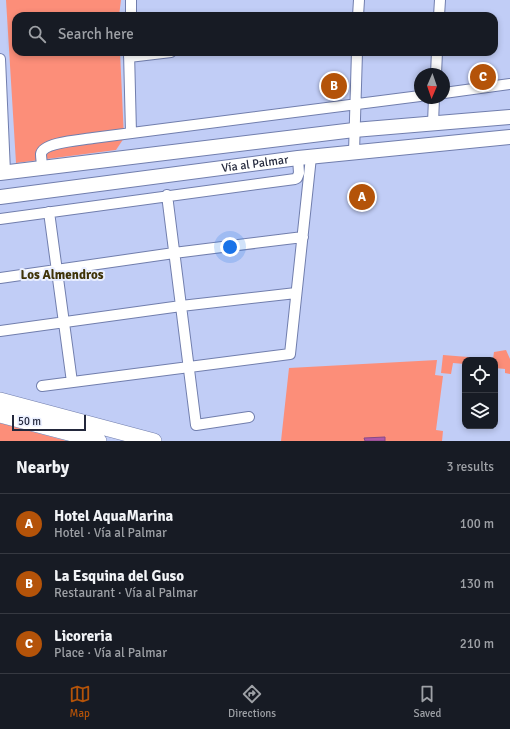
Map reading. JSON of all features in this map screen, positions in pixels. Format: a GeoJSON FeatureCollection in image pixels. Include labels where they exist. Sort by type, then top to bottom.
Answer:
{"type":"FeatureCollection","features":[{"type":"Feature","properties":{"kind":"main road","name":"Vía al Palmar"},"geometry":{"type":"LineString","coordinates":[[3,172],[354,130],[510,116]]}},
{"type":"Feature","properties":{"kind":"main road","name":"Vía al Palmar"},"geometry":{"type":"LineString","coordinates":[[0,197],[354,152],[450,144],[510,137]]}},
{"type":"Feature","properties":{"kind":"main road"},"geometry":{"type":"LineString","coordinates":[[0,400],[154,441]]}},
{"type":"Feature","properties":{"kind":"main road"},"geometry":{"type":"LineString","coordinates":[[0,415],[99,441]]}},
{"type":"Feature","properties":{"kind":"street"},"geometry":{"type":"LineString","coordinates":[[131,0],[131,12]]}},
{"type":"Feature","properties":{"kind":"street"},"geometry":{"type":"LineString","coordinates":[[358,12],[359,0]]}},
{"type":"Feature","properties":{"kind":"street"},"geometry":{"type":"LineString","coordinates":[[439,12],[440,0]]}},
{"type":"Feature","properties":{"kind":"street"},"geometry":{"type":"LineString","coordinates":[[129,56],[131,133]]}},
{"type":"Feature","properties":{"kind":"street"},"geometry":{"type":"LineString","coordinates":[[354,152],[357,56]]}},
{"type":"Feature","properties":{"kind":"street"},"geometry":{"type":"LineString","coordinates":[[436,68],[437,56]]}},
{"type":"Feature","properties":{"kind":"street"},"geometry":{"type":"LineString","coordinates":[[0,59],[3,172]]}},
{"type":"Feature","properties":{"kind":"street"},"geometry":{"type":"LineString","coordinates":[[450,92],[510,84]]}},
{"type":"Feature","properties":{"kind":"street"},"geometry":{"type":"LineString","coordinates":[[42,167],[41,154],[45,148],[51,145],[131,133],[414,97]]}},
{"type":"Feature","properties":{"kind":"street"},"geometry":{"type":"LineString","coordinates":[[433,123],[434,104]]}},
{"type":"Feature","properties":{"kind":"street"},"geometry":{"type":"LineString","coordinates":[[0,219],[167,195],[295,179],[297,178],[305,158]]}},
{"type":"Feature","properties":{"kind":"street"},"geometry":{"type":"LineString","coordinates":[[42,386],[290,354],[303,237],[305,158]]}},
{"type":"Feature","properties":{"kind":"street"},"geometry":{"type":"LineString","coordinates":[[167,195],[196,425],[249,417]]}},
{"type":"Feature","properties":{"kind":"street"},"geometry":{"type":"LineString","coordinates":[[49,212],[72,382]]}},
{"type":"Feature","properties":{"kind":"street"},"geometry":{"type":"LineString","coordinates":[[0,278],[174,253],[303,237]]}},
{"type":"Feature","properties":{"kind":"street"},"geometry":{"type":"LineString","coordinates":[[0,331],[181,306],[296,293]]}},
{"type":"Feature","properties":{"kind":"shaded area"},"geometry":{"type":"Polygon","coordinates":[[[6,0],[121,0],[120,12],[12,12],[12,56],[120,56],[124,138],[116,150],[16,163],[6,0]]]}},
{"type":"Feature","properties":{"kind":"shaded area"},"geometry":{"type":"Polygon","coordinates":[[[506,350],[510,359],[510,374],[505,373],[505,369],[498,368],[498,357],[493,357],[494,352],[506,350]]]}},
{"type":"Feature","properties":{"kind":"shaded area"},"geometry":{"type":"Polygon","coordinates":[[[443,355],[468,357],[462,357],[462,364],[453,363],[451,374],[441,373],[443,355]]]}},
{"type":"Feature","properties":{"kind":"shaded area"},"geometry":{"type":"Polygon","coordinates":[[[437,360],[435,375],[443,376],[436,430],[443,431],[442,441],[281,441],[289,368],[437,360]]]}},
{"type":"Feature","properties":{"kind":"shaded area"},"geometry":{"type":"Polygon","coordinates":[[[0,423],[67,441],[0,441],[0,423]]]}},
{"type":"Feature","properties":{"kind":"shaded area"},"geometry":{"type":"Polygon","coordinates":[[[385,437],[385,441],[365,441],[364,438],[385,437]]]}},
{"type":"Feature","properties":{"kind":"place","name":"Licoreria"},"geometry":{"type":"Point","coordinates":[483,77]}},
{"type":"Feature","properties":{"kind":"place","name":"La Esquina del Guso"},"geometry":{"type":"Point","coordinates":[334,86]}},
{"type":"Feature","properties":{"kind":"place","name":"Hotel AquaMarina"},"geometry":{"type":"Point","coordinates":[362,197]}},
{"type":"Feature","properties":{"kind":"district","name":"Los Almendros"},"geometry":{"type":"Point","coordinates":[62,274]}}]}
